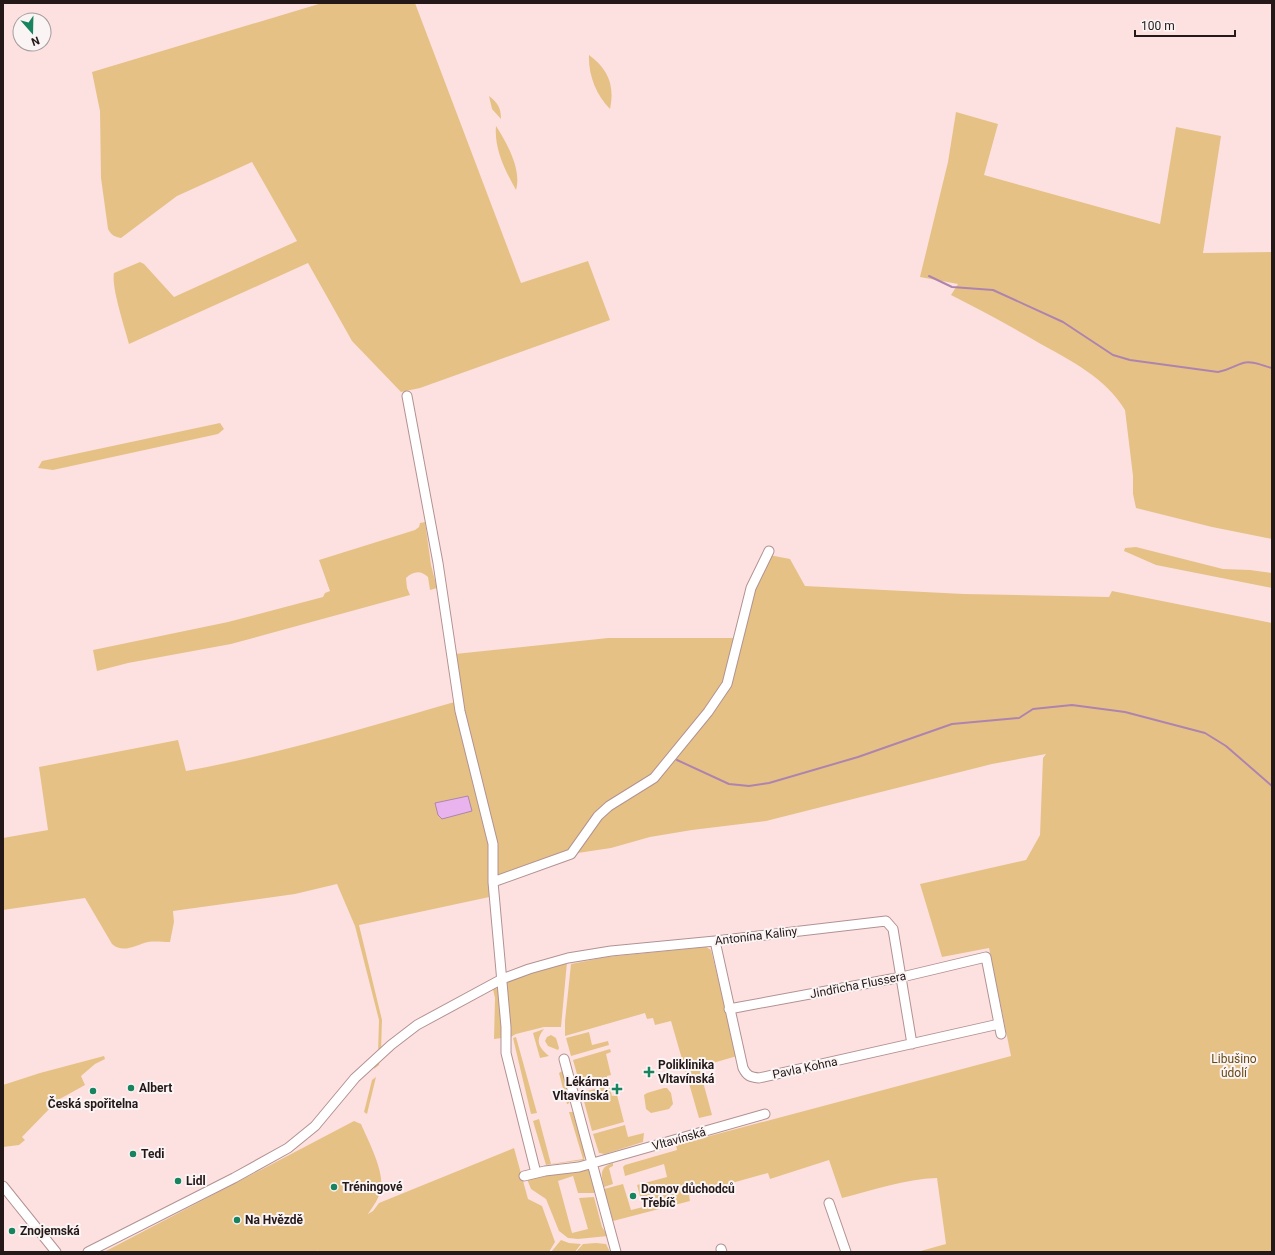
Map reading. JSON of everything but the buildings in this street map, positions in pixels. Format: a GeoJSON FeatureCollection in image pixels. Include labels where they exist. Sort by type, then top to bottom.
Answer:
{"type":"FeatureCollection","features":[{"type":"Feature","properties":{"kind":"street"},"geometry":{"type":"LineString","coordinates":[[407,396],[436,556],[460,711],[493,844],[493,882],[508,1065],[536,1173]]}},
{"type":"Feature","properties":{"kind":"street"},"geometry":{"type":"LineString","coordinates":[[493,882],[571,854],[598,816],[609,806],[654,778],[708,712],[727,684],[751,588],[769,551]]}},
{"type":"Feature","properties":{"kind":"street","name":"Antonína Kaliny"},"geometry":{"type":"LineString","coordinates":[[502,979],[529,969],[568,958],[610,951],[715,941],[886,921],[893,929],[912,1044]]}},
{"type":"Feature","properties":{"kind":"street","name":"Pavla Kohna"},"geometry":{"type":"LineString","coordinates":[[715,941],[743,1068],[746,1074],[751,1077],[759,1078],[912,1044],[1000,1029]]}},
{"type":"Feature","properties":{"kind":"street","name":"Jindřicha Flussera"},"geometry":{"type":"LineString","coordinates":[[729,1009],[902,977],[986,954],[1000,1029]]}},
{"type":"Feature","properties":{"kind":"street"},"geometry":{"type":"LineString","coordinates":[[88,1252],[234,1178],[288,1148],[315,1126],[355,1078],[391,1045],[418,1025],[502,979]]}},
{"type":"Feature","properties":{"kind":"street"},"geometry":{"type":"LineString","coordinates":[[564,1059],[616,1252]]}},
{"type":"Feature","properties":{"kind":"street","name":"Vltavínská"},"geometry":{"type":"LineString","coordinates":[[524,1176],[579,1167],[765,1114]]}},
{"type":"Feature","properties":{"kind":"street"},"geometry":{"type":"LineString","coordinates":[[3,1186],[56,1252]]}},
{"type":"Feature","properties":{"kind":"street"},"geometry":{"type":"LineString","coordinates":[[829,1203],[846,1252]]}},
{"type":"Feature","properties":{"kind":"green space"},"geometry":{"type":"Polygon","coordinates":[[[322,3],[415,3],[521,283],[588,261],[610,320],[420,388],[401,392],[352,341],[308,263],[129,344],[116,297],[114,273],[140,262],[144,264],[174,297],[297,241],[252,162],[177,196],[121,238],[112,234],[108,229],[101,178],[100,111],[92,72],[322,3]]]}},
{"type":"Feature","properties":{"kind":"green space"},"geometry":{"type":"Polygon","coordinates":[[[589,55],[601,66],[611,85],[612,92],[610,109],[597,91],[594,84],[590,69],[589,55]]]}},
{"type":"Feature","properties":{"kind":"green space"},"geometry":{"type":"Polygon","coordinates":[[[489,96],[498,106],[501,119],[492,109],[489,96]]]}},
{"type":"Feature","properties":{"kind":"green space"},"geometry":{"type":"Polygon","coordinates":[[[956,112],[998,124],[984,175],[1160,224],[1176,127],[1221,136],[1203,253],[1272,252],[1272,539],[1212,527],[1136,508],[1133,494],[1133,476],[1125,410],[1108,388],[1075,363],[951,295],[958,284],[920,277],[948,162],[956,112]]]}},
{"type":"Feature","properties":{"kind":"green space"},"geometry":{"type":"Polygon","coordinates":[[[496,126],[509,148],[515,165],[517,174],[516,190],[501,159],[497,143],[496,126]]]}},
{"type":"Feature","properties":{"kind":"green space"},"geometry":{"type":"Polygon","coordinates":[[[220,423],[224,429],[218,434],[53,470],[38,468],[42,461],[220,423]]]}},
{"type":"Feature","properties":{"kind":"green space"},"geometry":{"type":"Polygon","coordinates":[[[425,522],[431,565],[437,588],[430,590],[428,577],[423,573],[417,572],[406,578],[407,588],[410,595],[231,644],[128,663],[97,671],[93,650],[228,622],[323,597],[325,593],[330,591],[319,560],[415,530],[419,527],[420,523],[425,522]]]}},
{"type":"Feature","properties":{"kind":"green space"},"geometry":{"type":"Polygon","coordinates":[[[1136,547],[1223,569],[1250,570],[1272,573],[1272,588],[1156,565],[1124,551],[1125,548],[1136,547]]]}},
{"type":"Feature","properties":{"kind":"green space","name":"Libušino údolí"},"geometry":{"type":"Polygon","coordinates":[[[769,555],[790,559],[805,586],[964,594],[1109,597],[1112,591],[1272,623],[1272,1252],[917,1252],[946,1244],[937,1178],[913,1180],[842,1198],[829,1160],[770,1179],[768,1173],[689,1195],[690,1201],[613,1221],[604,1189],[623,1184],[631,1210],[643,1207],[637,1185],[667,1177],[664,1164],[625,1176],[623,1167],[625,1165],[677,1150],[676,1145],[1011,1056],[989,948],[942,957],[920,884],[1026,860],[1040,835],[1043,758],[1046,754],[992,764],[766,821],[650,837],[611,848],[571,854],[493,882],[494,896],[359,925],[382,1020],[379,1065],[374,1069],[378,1054],[379,1020],[355,926],[337,884],[295,894],[173,911],[174,922],[170,942],[148,942],[125,949],[116,947],[112,944],[85,898],[3,910],[3,838],[48,830],[39,767],[178,740],[186,771],[255,757],[390,721],[458,701],[455,654],[608,638],[738,638],[751,588],[769,555]]]}},
{"type":"Feature","properties":{"kind":"green space"},"geometry":{"type":"Polygon","coordinates":[[[706,947],[711,950],[737,1056],[699,1067],[712,1115],[699,1118],[671,1021],[655,1025],[653,1018],[647,1019],[645,1013],[565,1036],[565,1021],[571,964],[606,957],[706,947]]]}},
{"type":"Feature","properties":{"kind":"green space"},"geometry":{"type":"Polygon","coordinates":[[[567,962],[561,1027],[544,1027],[516,1034],[509,1038],[507,982],[512,979],[567,962]]]}},
{"type":"Feature","properties":{"kind":"green space"},"geometry":{"type":"Polygon","coordinates":[[[496,987],[499,993],[502,1038],[494,1039],[495,998],[493,989],[496,987]]]}},
{"type":"Feature","properties":{"kind":"green space"},"geometry":{"type":"Polygon","coordinates":[[[544,1029],[539,1037],[539,1043],[542,1050],[549,1056],[540,1058],[533,1033],[544,1029]]]}},
{"type":"Feature","properties":{"kind":"green space"},"geometry":{"type":"Polygon","coordinates":[[[589,1032],[592,1045],[608,1041],[609,1045],[571,1056],[566,1038],[589,1032]]]}},
{"type":"Feature","properties":{"kind":"green space"},"geometry":{"type":"Polygon","coordinates":[[[551,1035],[556,1038],[559,1048],[558,1050],[548,1046],[545,1041],[547,1037],[551,1035]]]}},
{"type":"Feature","properties":{"kind":"green space"},"geometry":{"type":"Polygon","coordinates":[[[516,1037],[537,1113],[531,1114],[513,1038],[516,1037]]]}},
{"type":"Feature","properties":{"kind":"green space"},"geometry":{"type":"Polygon","coordinates":[[[610,1049],[611,1052],[606,1054],[611,1075],[607,1076],[607,1079],[580,1085],[573,1060],[610,1049]]]}},
{"type":"Feature","properties":{"kind":"green space"},"geometry":{"type":"Polygon","coordinates":[[[104,1056],[105,1059],[95,1064],[81,1076],[85,1085],[58,1100],[22,1137],[25,1140],[19,1145],[3,1147],[3,1085],[40,1073],[104,1056]]]}},
{"type":"Feature","properties":{"kind":"green space"},"geometry":{"type":"Polygon","coordinates":[[[562,1071],[565,1073],[572,1099],[568,1104],[559,1073],[562,1071]]]}},
{"type":"Feature","properties":{"kind":"green space"},"geometry":{"type":"Polygon","coordinates":[[[376,1077],[367,1114],[364,1112],[372,1080],[376,1077]]]}},
{"type":"Feature","properties":{"kind":"green space"},"geometry":{"type":"Polygon","coordinates":[[[609,1085],[612,1096],[617,1095],[624,1122],[592,1131],[582,1094],[584,1092],[609,1085]]]}},
{"type":"Feature","properties":{"kind":"green space"},"geometry":{"type":"Polygon","coordinates":[[[667,1088],[671,1093],[673,1104],[669,1109],[651,1113],[646,1109],[644,1095],[667,1088]]]}},
{"type":"Feature","properties":{"kind":"green space"},"geometry":{"type":"Polygon","coordinates":[[[569,1112],[573,1112],[585,1155],[584,1160],[546,1165],[533,1121],[539,1119],[551,1164],[583,1159],[569,1112]]]}},
{"type":"Feature","properties":{"kind":"green space"},"geometry":{"type":"Polygon","coordinates":[[[354,1121],[361,1124],[375,1156],[380,1173],[381,1187],[379,1195],[368,1214],[373,1211],[379,1203],[514,1148],[528,1199],[542,1206],[555,1242],[549,1252],[318,1252],[317,1250],[317,1252],[104,1252],[354,1121]]]}},
{"type":"Feature","properties":{"kind":"green space"},"geometry":{"type":"Polygon","coordinates":[[[625,1125],[628,1137],[644,1133],[643,1142],[605,1154],[599,1153],[593,1134],[625,1125]]]}},
{"type":"Feature","properties":{"kind":"green space"},"geometry":{"type":"Polygon","coordinates":[[[613,1163],[613,1166],[609,1168],[613,1184],[604,1187],[602,1179],[603,1169],[613,1163]]]}},
{"type":"Feature","properties":{"kind":"green space"},"geometry":{"type":"Polygon","coordinates":[[[588,1169],[594,1181],[594,1193],[578,1193],[573,1176],[558,1181],[572,1233],[588,1229],[579,1198],[594,1197],[602,1227],[608,1236],[578,1239],[568,1238],[559,1231],[546,1199],[531,1189],[527,1179],[588,1169]]]}},
{"type":"Feature","properties":{"kind":"green space"},"geometry":{"type":"Polygon","coordinates":[[[561,1240],[569,1243],[581,1244],[575,1252],[551,1252],[561,1240]]]}},
{"type":"Feature","properties":{"kind":"green space"},"geometry":{"type":"Polygon","coordinates":[[[583,1244],[606,1244],[610,1252],[576,1252],[583,1244]]]}},
{"type":"Feature","properties":{"kind":"shaded area"},"geometry":{"type":"Polygon","coordinates":[[[468,796],[472,811],[442,819],[438,815],[435,803],[468,796]]]}},
{"type":"Feature","properties":{"kind":"waterway"},"geometry":{"type":"LineString","coordinates":[[929,276],[952,287],[993,290],[1063,322],[1113,355],[1130,360],[1218,372],[1246,362],[1272,368]]}},
{"type":"Feature","properties":{"kind":"waterway"},"geometry":{"type":"LineString","coordinates":[[677,760],[729,784],[749,786],[769,783],[858,757],[952,724],[1019,718],[1033,709],[1072,705],[1125,712],[1205,733],[1226,746],[1272,786]]}},
{"type":"Feature","properties":{"kind":"place","name":"Poliklinika Vltavínská"},"geometry":{"type":"Point","coordinates":[649,1072]}},
{"type":"Feature","properties":{"kind":"place","name":"Albert"},"geometry":{"type":"Point","coordinates":[131,1088]}},
{"type":"Feature","properties":{"kind":"place","name":"Lékárna Vltavínská"},"geometry":{"type":"Point","coordinates":[617,1089]}},
{"type":"Feature","properties":{"kind":"place","name":"Česká spořitelna"},"geometry":{"type":"Point","coordinates":[93,1091]}},
{"type":"Feature","properties":{"kind":"place","name":"Tedi"},"geometry":{"type":"Point","coordinates":[133,1154]}},
{"type":"Feature","properties":{"kind":"place","name":"Lidl"},"geometry":{"type":"Point","coordinates":[178,1181]}},
{"type":"Feature","properties":{"kind":"place","name":"Tréningové"},"geometry":{"type":"Point","coordinates":[334,1187]}},
{"type":"Feature","properties":{"kind":"place","name":"Domov důchodců Třebíč"},"geometry":{"type":"Point","coordinates":[633,1196]}},
{"type":"Feature","properties":{"kind":"place","name":"Na Hvězdě"},"geometry":{"type":"Point","coordinates":[237,1220]}},
{"type":"Feature","properties":{"kind":"place","name":"Znojemská"},"geometry":{"type":"Point","coordinates":[12,1231]}}]}
